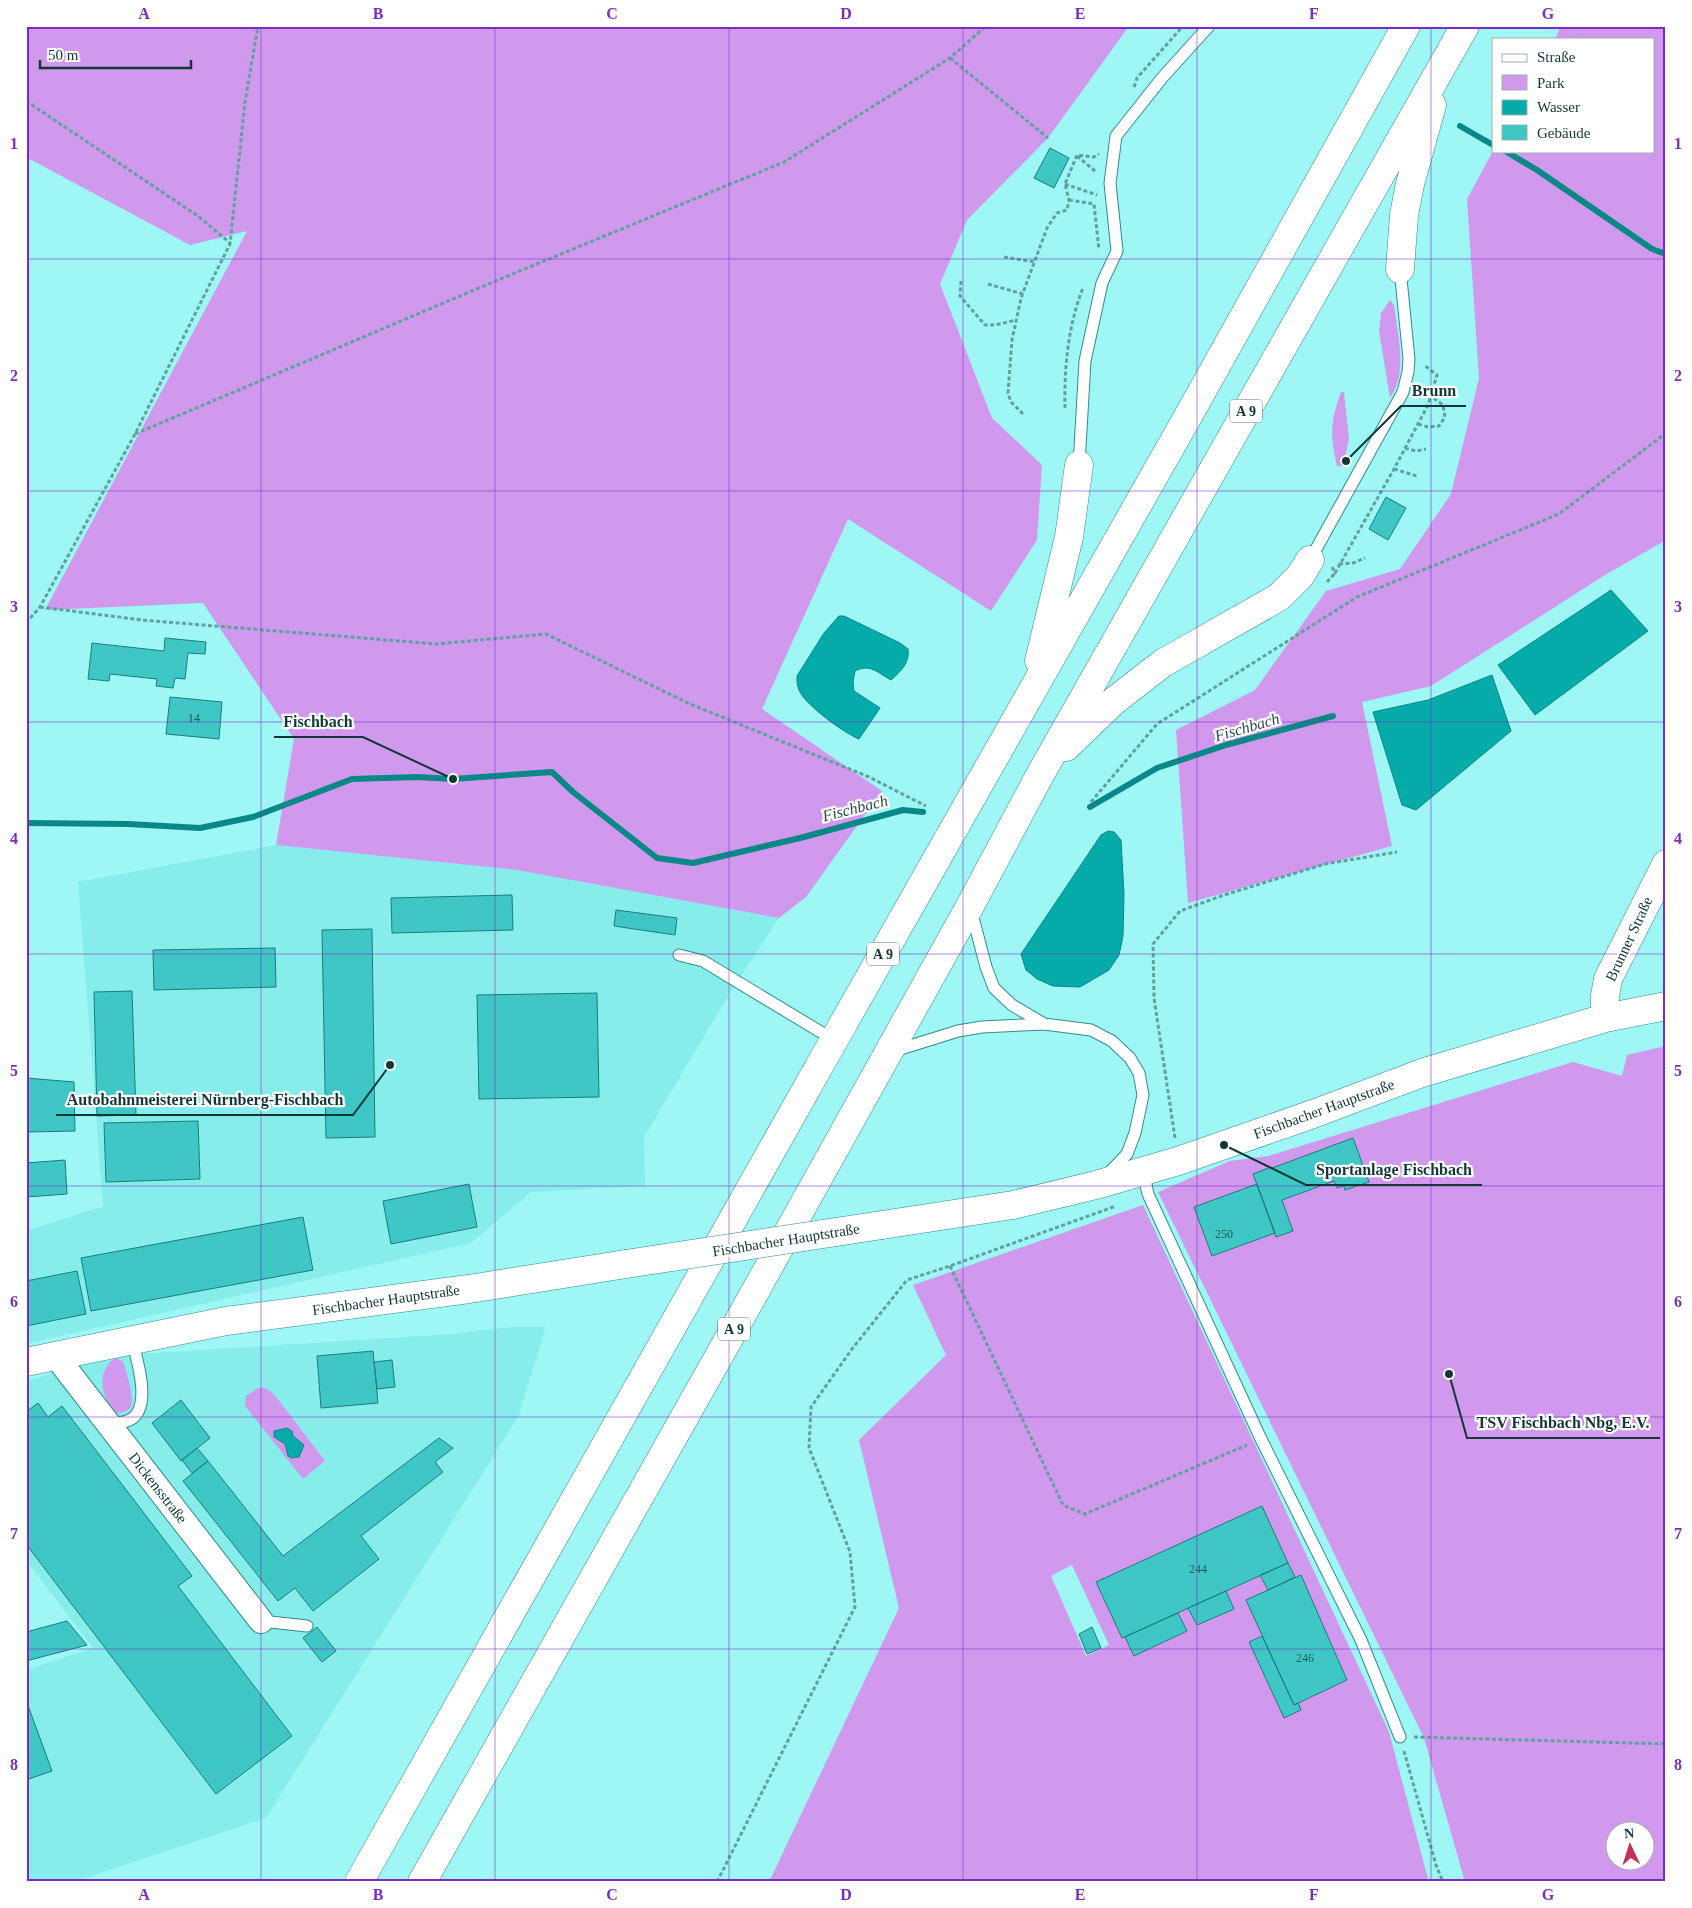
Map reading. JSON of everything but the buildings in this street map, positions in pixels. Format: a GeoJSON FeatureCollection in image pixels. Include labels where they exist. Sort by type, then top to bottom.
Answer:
{"type":"FeatureCollection","features":[{"type":"Feature","properties":{"kind":"main road","name":"A 9"},"geometry":{"type":"LineString","coordinates":[[359,1882],[1196,402],[1406,26]]}},
{"type":"Feature","properties":{"kind":"main road","name":"A 9"},"geometry":{"type":"LineString","coordinates":[[422,1882],[732,1333],[970,906],[1041,773],[1465,26]]}},
{"type":"Feature","properties":{"kind":"main road"},"geometry":{"type":"LineString","coordinates":[[1400,269],[1404,215],[1410,184],[1430,112],[1451,50]]}},
{"type":"Feature","properties":{"kind":"main road"},"geometry":{"type":"LineString","coordinates":[[1029,696],[1069,538],[1079,465]]}},
{"type":"Feature","properties":{"kind":"main road"},"geometry":{"type":"LineString","coordinates":[[1041,773],[1121,695],[1163,663],[1279,597],[1300,576],[1316,549]]}},
{"type":"Feature","properties":{"kind":"main road","name":"Brunner Straße"},"geometry":{"type":"LineString","coordinates":[[1605,1018],[1605,996],[1608,979],[1666,864]]}},
{"type":"Feature","properties":{"kind":"main road","name":"Fischbacher Hauptstraße"},"geometry":{"type":"LineString","coordinates":[[26,1362],[226,1322],[470,1289],[1013,1205],[1096,1185],[1146,1183],[1178,1161],[1313,1114],[1422,1073],[1605,1018],[1666,1006]]}},
{"type":"Feature","properties":{"kind":"street","name":"Dickensstraße"},"geometry":{"type":"LineString","coordinates":[[55,1355],[261,1621]]}},
{"type":"Feature","properties":{"kind":"lane"},"geometry":{"type":"LineString","coordinates":[[1079,465],[1085,361],[1102,283],[1117,251],[1110,183],[1116,136],[1162,78],[1209,26]]}},
{"type":"Feature","properties":{"kind":"lane"},"geometry":{"type":"LineString","coordinates":[[1316,549],[1403,392],[1408,372],[1408,352],[1400,269]]}},
{"type":"Feature","properties":{"kind":"lane"},"geometry":{"type":"LineString","coordinates":[[970,906],[986,967],[994,988],[1012,1005],[1044,1024]]}},
{"type":"Feature","properties":{"kind":"lane"},"geometry":{"type":"LineString","coordinates":[[679,955],[703,961],[834,1040]]}},
{"type":"Feature","properties":{"kind":"lane"},"geometry":{"type":"LineString","coordinates":[[887,1054],[958,1031],[982,1027],[1044,1024],[1091,1030],[1112,1040],[1130,1058],[1139,1073],[1143,1094],[1135,1133],[1127,1154],[1096,1185]]}},
{"type":"Feature","properties":{"kind":"lane"},"geometry":{"type":"LineString","coordinates":[[1146,1183],[1261,1439],[1361,1640],[1400,1737]]}},
{"type":"Feature","properties":{"kind":"lane"},"geometry":{"type":"LineString","coordinates":[[107,1422],[128,1421],[138,1413],[143,1402],[132,1340]]}},
{"type":"Feature","properties":{"kind":"lane"},"geometry":{"type":"LineString","coordinates":[[261,1621],[307,1626]]}},
{"type":"Feature","properties":{"kind":"path"},"geometry":{"type":"LineString","coordinates":[[26,622],[40,607],[134,434],[230,244],[245,102],[258,26]]}},
{"type":"Feature","properties":{"kind":"path"},"geometry":{"type":"LineString","coordinates":[[134,434],[493,282],[784,162],[950,58],[986,26]]}},
{"type":"Feature","properties":{"kind":"path"},"geometry":{"type":"LineString","coordinates":[[1131,95],[1136,78],[1184,26]]}},
{"type":"Feature","properties":{"kind":"path"},"geometry":{"type":"LineString","coordinates":[[950,58],[1048,138]]}},
{"type":"Feature","properties":{"kind":"path"},"geometry":{"type":"LineString","coordinates":[[26,101],[198,216],[230,244]]}},
{"type":"Feature","properties":{"kind":"path"},"geometry":{"type":"LineString","coordinates":[[1077,155],[1094,157],[1101,152]]}},
{"type":"Feature","properties":{"kind":"path"},"geometry":{"type":"LineString","coordinates":[[1077,155],[1110,183]]}},
{"type":"Feature","properties":{"kind":"path"},"geometry":{"type":"LineString","coordinates":[[1023,414],[1011,402],[1008,393],[1012,340],[1016,320],[1023,294],[1047,228],[1056,213],[1067,210],[1069,200],[1065,184],[1077,155]]}},
{"type":"Feature","properties":{"kind":"path"},"geometry":{"type":"LineString","coordinates":[[1065,184],[1100,196]]}},
{"type":"Feature","properties":{"kind":"path"},"geometry":{"type":"LineString","coordinates":[[1069,200],[1094,204]]}},
{"type":"Feature","properties":{"kind":"path"},"geometry":{"type":"LineString","coordinates":[[1004,257],[1034,262]]}},
{"type":"Feature","properties":{"kind":"path"},"geometry":{"type":"LineString","coordinates":[[961,281],[960,296],[985,325],[1016,320]]}},
{"type":"Feature","properties":{"kind":"path"},"geometry":{"type":"LineString","coordinates":[[988,284],[1023,294]]}},
{"type":"Feature","properties":{"kind":"path"},"geometry":{"type":"LineString","coordinates":[[1316,549],[1334,573],[1394,469],[1428,405],[1437,375],[1408,352]]}},
{"type":"Feature","properties":{"kind":"path"},"geometry":{"type":"LineString","coordinates":[[1418,424],[1428,427],[1439,426],[1445,417],[1443,405],[1431,396]]}},
{"type":"Feature","properties":{"kind":"path"},"geometry":{"type":"LineString","coordinates":[[1091,802],[1157,724],[1357,597],[1558,514],[1666,432]]}},
{"type":"Feature","properties":{"kind":"path"},"geometry":{"type":"LineString","coordinates":[[1405,448],[1416,451],[1426,449]]}},
{"type":"Feature","properties":{"kind":"path"},"geometry":{"type":"LineString","coordinates":[[1394,469],[1417,476]]}},
{"type":"Feature","properties":{"kind":"path"},"geometry":{"type":"LineString","coordinates":[[1339,564],[1354,563],[1365,558]]}},
{"type":"Feature","properties":{"kind":"path"},"geometry":{"type":"LineString","coordinates":[[40,607],[142,620],[436,644],[546,634],[690,704],[869,777],[926,806]]}},
{"type":"Feature","properties":{"kind":"path"},"geometry":{"type":"LineString","coordinates":[[1178,1161],[1154,998],[1153,944],[1180,911],[1233,892],[1325,864],[1397,852]]}},
{"type":"Feature","properties":{"kind":"path"},"geometry":{"type":"LineString","coordinates":[[716,1882],[854,1607],[850,1552],[809,1448],[811,1407],[852,1349],[906,1280],[950,1266],[1146,1183]]}},
{"type":"Feature","properties":{"kind":"path"},"geometry":{"type":"LineString","coordinates":[[950,1266],[1063,1505],[1085,1514],[1261,1439]]}},
{"type":"Feature","properties":{"kind":"path"},"geometry":{"type":"LineString","coordinates":[[1442,1882],[1400,1737],[1666,1744]]}},
{"type":"Feature","properties":{"kind":"shaded area"},"geometry":{"type":"Polygon","coordinates":[[[276,845],[517,870],[779,918],[730,993],[644,1137],[645,1186],[531,1192],[471,1243],[26,1344],[26,1231],[103,1206],[78,882],[276,845]]]}},
{"type":"Feature","properties":{"kind":"shaded area"},"geometry":{"type":"Polygon","coordinates":[[[509,1327],[546,1327],[518,1417],[266,1818],[73,1882],[26,1882],[26,1670],[93,1648],[26,1560],[26,1381],[109,1356],[451,1334],[509,1327]]]}},
{"type":"Feature","properties":{"kind":"green space"},"geometry":{"type":"Polygon","coordinates":[[[26,26],[1129,26],[1048,138],[967,220],[940,284],[992,418],[1042,465],[1037,540],[991,611],[848,519],[762,709],[882,791],[806,897],[779,918],[517,870],[276,845],[294,739],[203,603],[45,610],[247,231],[190,245],[26,157],[26,26]]]}},
{"type":"Feature","properties":{"kind":"green space"},"geometry":{"type":"Polygon","coordinates":[[[1561,26],[1666,26],[1666,540],[1605,575],[1431,686],[1362,702],[1392,846],[1188,903],[1176,730],[1255,690],[1326,591],[1400,569],[1451,494],[1479,378],[1467,199],[1492,152],[1654,152],[1654,38],[1555,38],[1561,26]]]}},
{"type":"Feature","properties":{"kind":"green space"},"geometry":{"type":"Polygon","coordinates":[[[1390,300],[1394,305],[1399,340],[1400,367],[1396,387],[1390,398],[1379,331],[1381,313],[1390,300]]]}},
{"type":"Feature","properties":{"kind":"green space"},"geometry":{"type":"Polygon","coordinates":[[[1341,392],[1344,392],[1349,439],[1343,466],[1337,466],[1332,429],[1341,392]]]}},
{"type":"Feature","properties":{"kind":"green space"},"geometry":{"type":"Polygon","coordinates":[[[1666,1046],[1666,1882],[1465,1882],[1424,1738],[1158,1192],[1230,1161],[1268,1156],[1573,1062],[1622,1076],[1627,1055],[1666,1046]]]}},
{"type":"Feature","properties":{"kind":"green space"},"geometry":{"type":"Polygon","coordinates":[[[1143,1205],[1389,1732],[1428,1879],[1421,1882],[769,1882],[899,1608],[859,1440],[946,1355],[913,1285],[1143,1205]],[[1072,1565],[1051,1576],[1086,1656],[1109,1645],[1072,1565]]]}},
{"type":"Feature","properties":{"kind":"green space"},"geometry":{"type":"Polygon","coordinates":[[[116,1357],[123,1362],[130,1385],[132,1404],[124,1412],[116,1413],[107,1400],[102,1385],[105,1370],[116,1357]]]}},
{"type":"Feature","properties":{"kind":"green space"},"geometry":{"type":"Polygon","coordinates":[[[258,1388],[265,1388],[273,1393],[325,1461],[303,1479],[245,1406],[246,1396],[258,1388]]]}},
{"type":"Feature","properties":{"kind":"water"},"geometry":{"type":"Polygon","coordinates":[[[1611,590],[1648,631],[1535,715],[1498,665],[1611,590]]]}},
{"type":"Feature","properties":{"kind":"water"},"geometry":{"type":"Polygon","coordinates":[[[839,616],[844,616],[900,643],[908,649],[906,663],[891,680],[870,668],[855,671],[854,691],[880,708],[859,739],[836,725],[810,704],[800,692],[797,684],[797,676],[824,633],[839,616]]]}},
{"type":"Feature","properties":{"kind":"water"},"geometry":{"type":"Polygon","coordinates":[[[1492,675],[1511,731],[1416,810],[1402,805],[1373,712],[1428,700],[1492,675]]]}},
{"type":"Feature","properties":{"kind":"water"},"geometry":{"type":"Polygon","coordinates":[[[1108,831],[1114,832],[1121,840],[1124,894],[1123,936],[1119,955],[1109,970],[1080,987],[1053,986],[1037,979],[1026,970],[1021,954],[1101,835],[1108,831]]]}},
{"type":"Feature","properties":{"kind":"water"},"geometry":{"type":"Polygon","coordinates":[[[287,1428],[304,1445],[299,1457],[292,1458],[288,1456],[285,1444],[274,1437],[274,1431],[287,1428]]]}},
{"type":"Feature","properties":{"kind":"waterway"},"geometry":{"type":"LineString","coordinates":[[1460,126],[1492,144]]}},
{"type":"Feature","properties":{"kind":"waterway"},"geometry":{"type":"LineString","coordinates":[[1507,152],[1537,170],[1652,249],[1666,254]]}},
{"type":"Feature","properties":{"kind":"waterway","name":"Fischbach"},"geometry":{"type":"LineString","coordinates":[[1090,807],[1157,768],[1226,745],[1333,716]]}},
{"type":"Feature","properties":{"kind":"waterway","name":"Fischbach"},"geometry":{"type":"LineString","coordinates":[[26,823],[128,824],[200,828],[253,817],[352,779],[417,777],[453,779],[552,772],[573,792],[657,858],[693,863],[804,837],[903,810],[923,812]]}},
{"type":"Feature","properties":{"kind":"place","name":"Brunn"},"geometry":{"type":"Point","coordinates":[1346,461]}},
{"type":"Feature","properties":{"kind":"place","name":"Fischbach"},"geometry":{"type":"Point","coordinates":[453,779]}},
{"type":"Feature","properties":{"kind":"place","name":"Autobahnmeisterei Nürnberg-Fischbach"},"geometry":{"type":"Point","coordinates":[390,1065]}},
{"type":"Feature","properties":{"kind":"place","name":"Sportanlage Fischbach"},"geometry":{"type":"Point","coordinates":[1224,1145]}},
{"type":"Feature","properties":{"kind":"place","name":"TSV Fischbach Nbg, E.V."},"geometry":{"type":"Point","coordinates":[1449,1374]}}]}
